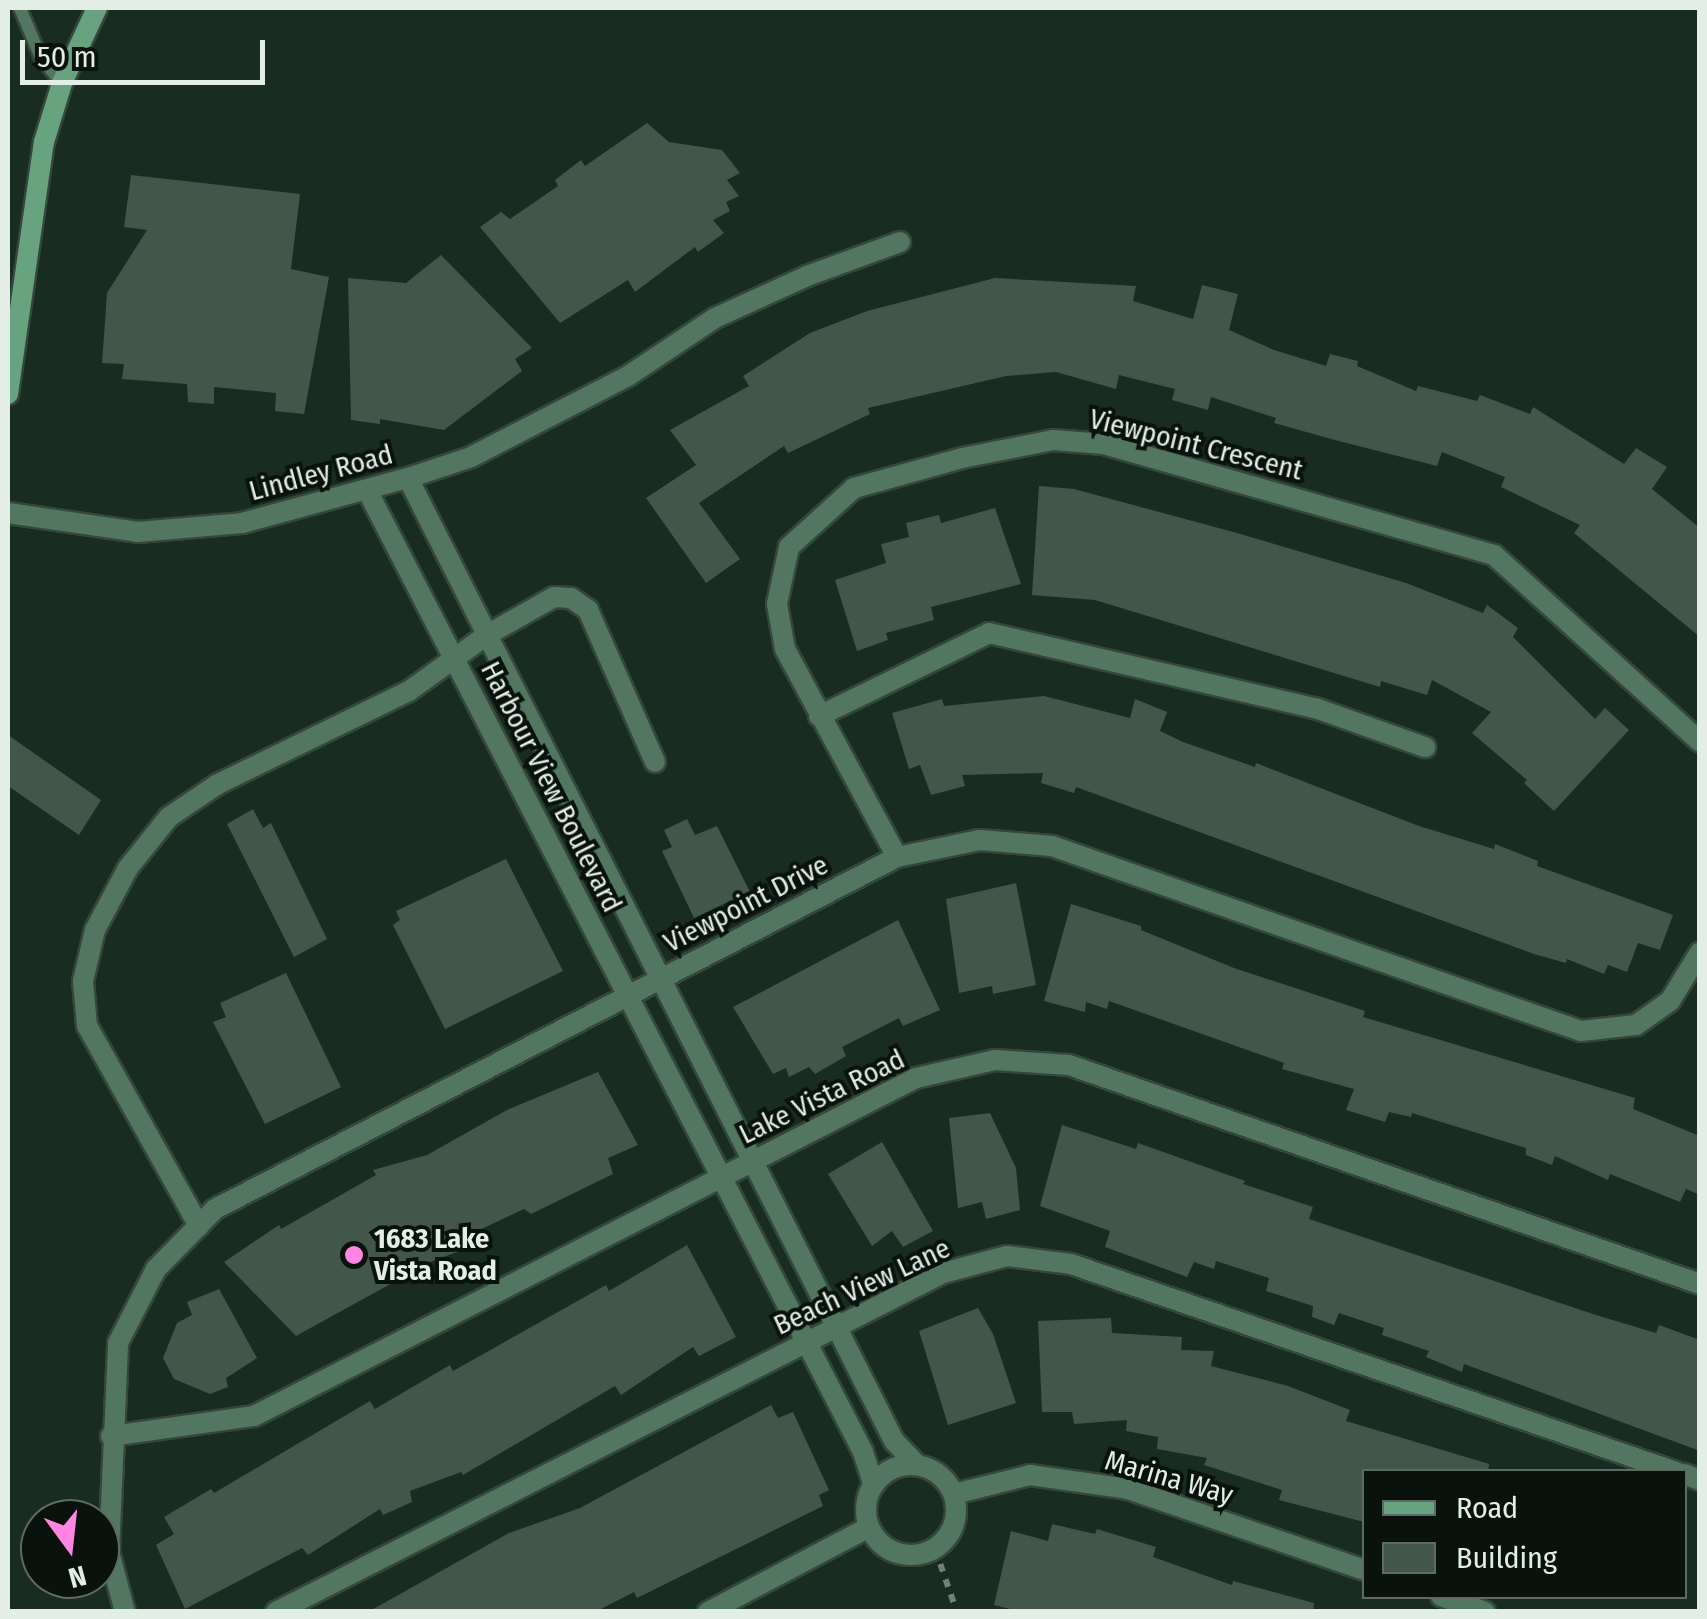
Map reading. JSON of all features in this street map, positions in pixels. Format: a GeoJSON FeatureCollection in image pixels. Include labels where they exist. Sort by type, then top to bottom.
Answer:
{"type":"FeatureCollection","features":[{"type":"Feature","properties":{"kind":"street"},"geometry":{"type":"LineString","coordinates":[[8,394],[44,142],[62,83],[97,8]]}},
{"type":"Feature","properties":{"kind":"street","name":"Lindley Road"},"geometry":{"type":"LineString","coordinates":[[8,513],[138,532],[242,523],[408,478],[471,457],[628,376],[715,318],[806,276],[900,242]]}},
{"type":"Feature","properties":{"kind":"street","name":"Viewpoint Crescent"},"geometry":{"type":"LineString","coordinates":[[897,858],[785,650],[777,604],[790,547],[854,488],[962,458],[1053,440],[1104,444],[1494,555],[1700,742]]}},
{"type":"Feature","properties":{"kind":"street","name":"Harbour View Boulevard"},"geometry":{"type":"LineString","coordinates":[[408,478],[894,1441],[917,1465]]}},
{"type":"Feature","properties":{"kind":"street","name":"Harbour View Boulevard"},"geometry":{"type":"LineString","coordinates":[[368,490],[863,1452],[874,1485]]}},
{"type":"Feature","properties":{"kind":"street"},"geometry":{"type":"LineString","coordinates":[[199,1226],[87,1026],[83,981],[95,930],[128,868],[170,817],[218,784],[409,692],[487,634],[554,598],[572,598],[588,610],[655,762]]}},
{"type":"Feature","properties":{"kind":"street"},"geometry":{"type":"LineString","coordinates":[[819,716],[989,633],[1318,708],[1425,747]]}},
{"type":"Feature","properties":{"kind":"street","name":"Viewpoint Drive"},"geometry":{"type":"LineString","coordinates":[[111,1436],[118,1342],[156,1269],[215,1209],[897,858],[980,840],[1052,846],[1581,1031],[1636,1026],[1670,1000],[1700,952]]}},
{"type":"Feature","properties":{"kind":"street","name":"Lake Vista Road"},"geometry":{"type":"LineString","coordinates":[[111,1436],[254,1416],[916,1078],[995,1060],[1069,1065],[1700,1284]]}},
{"type":"Feature","properties":{"kind":"street","name":"Beach View Lane"},"geometry":{"type":"LineString","coordinates":[[276,1612],[943,1273],[1007,1256],[1071,1264],[1667,1469]]}},
{"type":"Feature","properties":{"kind":"street"},"geometry":{"type":"LineString","coordinates":[[111,1436],[109,1552],[125,1612]]}},
{"type":"Feature","properties":{"kind":"street"},"geometry":{"type":"LineString","coordinates":[[917,1465],[946,1480],[954,1494],[956,1520],[947,1539],[935,1550],[905,1556],[890,1551],[869,1527],[867,1500],[874,1485],[887,1472],[917,1465]]}},
{"type":"Feature","properties":{"kind":"street","name":"Marina Way"},"geometry":{"type":"LineString","coordinates":[[954,1494],[1030,1475],[1128,1489],[1362,1569]]}},
{"type":"Feature","properties":{"kind":"street"},"geometry":{"type":"LineString","coordinates":[[708,1612],[869,1527]]}},
{"type":"Feature","properties":{"kind":"street"},"geometry":{"type":"LineString","coordinates":[[1450,1599],[1485,1612]]}},
{"type":"Feature","properties":{"kind":"lane"},"geometry":{"type":"LineString","coordinates":[[20,8],[41,58],[62,83]]}},
{"type":"Feature","properties":{"kind":"path"},"geometry":{"type":"LineString","coordinates":[[935,1550],[957,1612]]}},
{"type":"Feature","properties":{"kind":"building"},"geometry":{"type":"Polygon","coordinates":[[[647,123],[669,142],[722,150],[740,173],[727,180],[739,196],[726,202],[730,211],[713,220],[724,233],[698,252],[695,247],[635,292],[628,280],[560,323],[480,227],[501,212],[510,219],[558,186],[555,180],[581,160],[585,166],[647,123]]]}},
{"type":"Feature","properties":{"kind":"building"},"geometry":{"type":"Polygon","coordinates":[[[131,175],[300,194],[291,269],[329,277],[304,414],[275,411],[276,393],[214,387],[214,404],[188,402],[187,384],[122,379],[124,364],[102,363],[107,293],[147,230],[124,227],[131,175]]]}},
{"type":"Feature","properties":{"kind":"building"},"geometry":{"type":"Polygon","coordinates":[[[441,255],[532,348],[515,359],[522,371],[444,430],[380,419],[380,424],[351,420],[348,278],[406,283],[441,255]]]}},
{"type":"Feature","properties":{"kind":"building"},"geometry":{"type":"Polygon","coordinates":[[[995,278],[1136,286],[1133,301],[1193,319],[1202,285],[1238,294],[1229,330],[1274,350],[1326,366],[1330,354],[1358,361],[1357,366],[1416,391],[1418,386],[1477,401],[1480,395],[1530,414],[1533,407],[1624,464],[1636,448],[1667,467],[1652,489],[1700,528],[1700,637],[1574,533],[1580,525],[1501,487],[1505,477],[1442,452],[1437,466],[1335,440],[1274,423],[1276,418],[1211,397],[1208,410],[1172,400],[1175,389],[1119,375],[1116,389],[1056,372],[1006,376],[868,408],[870,414],[788,453],[784,446],[699,503],[740,559],[706,583],[646,498],[696,465],[670,430],[749,386],[743,376],[810,333],[867,311],[995,278]]]}},
{"type":"Feature","properties":{"kind":"building"},"geometry":{"type":"Polygon","coordinates":[[[1039,486],[1074,489],[1237,533],[1406,583],[1483,613],[1487,605],[1518,628],[1513,637],[1595,719],[1605,708],[1629,730],[1554,811],[1524,783],[1527,780],[1472,733],[1491,712],[1432,680],[1427,695],[1381,681],[1380,687],[1095,600],[1032,595],[1039,486]]]}},
{"type":"Feature","properties":{"kind":"building"},"geometry":{"type":"Polygon","coordinates":[[[995,508],[1021,584],[931,607],[934,620],[886,633],[888,640],[857,651],[835,580],[886,563],[881,544],[909,537],[906,523],[939,515],[941,523],[995,508]]]}},
{"type":"Feature","properties":{"kind":"building"},"geometry":{"type":"Polygon","coordinates":[[[1044,696],[1130,718],[1135,699],[1167,712],[1160,731],[1183,742],[1255,767],[1256,763],[1419,826],[1494,849],[1495,844],[1538,861],[1537,866],[1673,915],[1660,950],[1638,943],[1627,972],[1608,965],[1604,974],[1567,959],[1566,963],[1534,954],[1076,787],[1074,793],[1041,783],[1043,773],[962,775],[965,786],[931,795],[920,765],[909,769],[892,713],[942,699],[944,706],[1044,696]]]}},
{"type":"Feature","properties":{"kind":"building"},"geometry":{"type":"Polygon","coordinates":[[[8,735],[101,800],[79,835],[8,786],[8,735]]]}},
{"type":"Feature","properties":{"kind":"building"},"geometry":{"type":"Polygon","coordinates":[[[253,809],[263,828],[271,823],[327,939],[294,957],[227,824],[253,809]]]}},
{"type":"Feature","properties":{"kind":"building"},"geometry":{"type":"Polygon","coordinates":[[[687,819],[695,835],[717,826],[750,892],[694,918],[662,851],[672,847],[664,830],[687,819]]]}},
{"type":"Feature","properties":{"kind":"building"},"geometry":{"type":"Polygon","coordinates":[[[506,859],[563,971],[445,1029],[393,925],[400,920],[396,911],[506,859]]]}},
{"type":"Feature","properties":{"kind":"building"},"geometry":{"type":"Polygon","coordinates":[[[1016,883],[1036,985],[993,994],[992,986],[959,993],[946,899],[1016,883]]]}},
{"type":"Feature","properties":{"kind":"building"},"geometry":{"type":"Polygon","coordinates":[[[1071,904],[1141,926],[1141,930],[1234,968],[1365,1011],[1363,1017],[1635,1098],[1633,1109],[1700,1136],[1700,1195],[1686,1189],[1680,1202],[1610,1174],[1608,1180],[1555,1156],[1552,1165],[1526,1155],[1526,1148],[1412,1113],[1411,1117],[1389,1112],[1385,1122],[1346,1110],[1354,1089],[1282,1069],[1284,1063],[1109,1001],[1107,1009],[1086,1002],[1085,1012],[1044,1001],[1071,904]]]}},
{"type":"Feature","properties":{"kind":"building"},"geometry":{"type":"Polygon","coordinates":[[[898,920],[940,1010],[903,1026],[899,1018],[842,1047],[846,1056],[815,1074],[809,1067],[789,1077],[786,1068],[773,1074],[733,1007],[898,920]]]}},
{"type":"Feature","properties":{"kind":"building"},"geometry":{"type":"Polygon","coordinates":[[[286,973],[341,1087],[265,1124],[213,1022],[226,1017],[220,1003],[286,973]]]}},
{"type":"Feature","properties":{"kind":"building"},"geometry":{"type":"Polygon","coordinates":[[[598,1072],[638,1145],[608,1158],[613,1174],[531,1214],[524,1209],[454,1242],[457,1252],[403,1272],[405,1276],[296,1336],[224,1262],[279,1225],[281,1229],[376,1175],[373,1170],[427,1155],[507,1110],[598,1072]]]}},
{"type":"Feature","properties":{"kind":"building"},"geometry":{"type":"Polygon","coordinates":[[[990,1113],[1016,1168],[1020,1210],[986,1219],[982,1202],[958,1208],[949,1118],[990,1113]]]}},
{"type":"Feature","properties":{"kind":"building"},"geometry":{"type":"Polygon","coordinates":[[[1062,1125],[1136,1149],[1138,1143],[1245,1181],[1243,1184],[1313,1207],[1309,1219],[1596,1315],[1656,1333],[1659,1325],[1700,1340],[1700,1451],[1464,1364],[1462,1372],[1426,1357],[1429,1351],[1382,1335],[1384,1328],[1339,1313],[1334,1325],[1312,1317],[1313,1306],[1266,1291],[1269,1278],[1216,1261],[1214,1269],[1194,1262],[1187,1277],[1105,1247],[1110,1231],[1040,1206],[1062,1125]]]}},
{"type":"Feature","properties":{"kind":"building"},"geometry":{"type":"Polygon","coordinates":[[[882,1142],[933,1231],[903,1247],[892,1231],[872,1246],[828,1174],[882,1142]]]}},
{"type":"Feature","properties":{"kind":"building"},"geometry":{"type":"Polygon","coordinates":[[[687,1245],[736,1337],[699,1356],[693,1347],[621,1395],[615,1386],[463,1475],[461,1472],[410,1491],[412,1502],[383,1515],[380,1509],[308,1555],[302,1548],[185,1609],[156,1545],[174,1534],[164,1517],[211,1489],[214,1493],[370,1401],[375,1409],[450,1365],[453,1371],[606,1285],[609,1291],[687,1245]]]}},
{"type":"Feature","properties":{"kind":"building"},"geometry":{"type":"Polygon","coordinates":[[[219,1289],[257,1358],[226,1378],[228,1387],[210,1394],[174,1379],[163,1358],[177,1323],[192,1315],[187,1302],[219,1289]]]}},
{"type":"Feature","properties":{"kind":"building"},"geometry":{"type":"Polygon","coordinates":[[[978,1308],[993,1334],[1016,1403],[948,1425],[919,1331],[978,1308]]]}},
{"type":"Feature","properties":{"kind":"building"},"geometry":{"type":"Polygon","coordinates":[[[1111,1318],[1112,1333],[1182,1337],[1181,1350],[1214,1351],[1211,1366],[1288,1386],[1350,1410],[1346,1421],[1489,1464],[1488,1469],[1362,1469],[1362,1521],[1279,1500],[1282,1490],[1204,1465],[1207,1458],[1157,1449],[1158,1437],[1126,1431],[1127,1420],[1074,1424],[1072,1412],[1042,1412],[1038,1321],[1111,1318]]]}},
{"type":"Feature","properties":{"kind":"building"},"geometry":{"type":"Polygon","coordinates":[[[771,1405],[778,1418],[793,1412],[829,1490],[819,1495],[823,1506],[637,1598],[634,1592],[595,1612],[368,1612],[509,1533],[580,1508],[771,1405]]]}},
{"type":"Feature","properties":{"kind":"building"},"geometry":{"type":"Polygon","coordinates":[[[1052,1524],[1095,1534],[1097,1529],[1156,1547],[1153,1557],[1232,1585],[1233,1581],[1314,1603],[1313,1612],[1022,1612],[994,1605],[1011,1531],[1048,1541],[1052,1524]]]}},
{"type":"Feature","properties":{"kind":"place","name":"1683 Lake Vista Road"},"geometry":{"type":"Point","coordinates":[354,1255]}}]}
